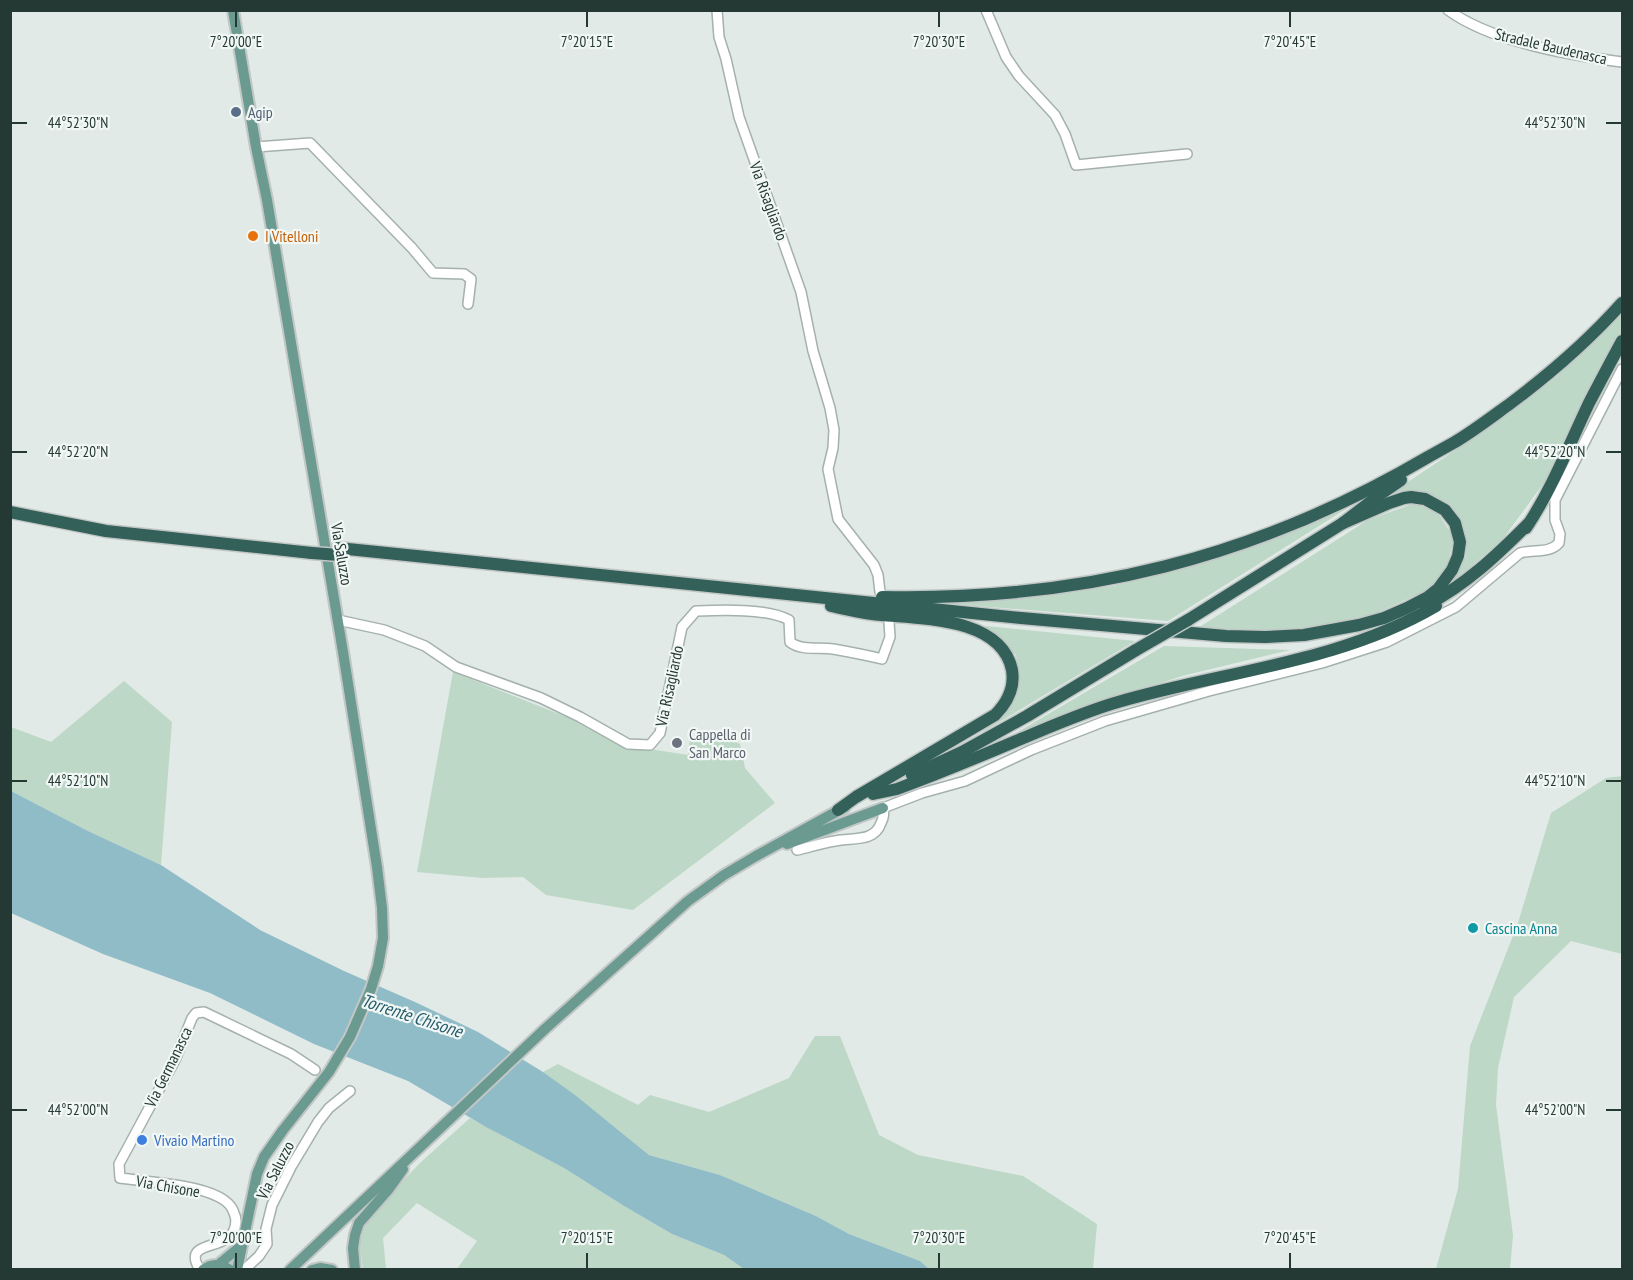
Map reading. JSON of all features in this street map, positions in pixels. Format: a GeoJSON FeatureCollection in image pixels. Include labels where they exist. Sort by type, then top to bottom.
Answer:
{"type":"FeatureCollection","features":[{"type":"Feature","properties":{"kind":"highway"},"geometry":{"type":"LineString","coordinates":[[813,599],[823,594],[912,597],[1017,593],[1092,583],[1151,571],[1239,545],[1318,514],[1397,475],[1456,441],[1544,377],[1623,303]]}},
{"type":"Feature","properties":{"kind":"highway"},"geometry":{"type":"LineString","coordinates":[[873,794],[897,789],[1052,726],[1116,703],[1197,681],[1333,650],[1376,635],[1424,614],[1453,596],[1517,541],[1546,495],[1589,404],[1623,341]]}},
{"type":"Feature","properties":{"kind":"highway"},"geometry":{"type":"LineString","coordinates":[[873,794],[962,752],[1188,620],[1343,523],[1382,493],[1442,454],[1456,441]]}},
{"type":"Feature","properties":{"kind":"highway"},"geometry":{"type":"LineString","coordinates":[[813,599],[823,598],[1226,636],[1285,636],[1318,633],[1359,625],[1384,618],[1416,604],[1438,589],[1452,570],[1458,556],[1460,542],[1455,523],[1444,510],[1425,499],[1404,498],[1343,523]]}},
{"type":"Feature","properties":{"kind":"highway"},"geometry":{"type":"LineString","coordinates":[[10,505],[108,524],[338,552],[813,599],[1142,636],[1264,642],[1305,640],[1370,628],[1427,605],[1471,577],[1492,560],[1529,523]]}},
{"type":"Feature","properties":{"kind":"highway"},"geometry":{"type":"LineString","coordinates":[[10,512],[106,531],[312,549]]}},
{"type":"Feature","properties":{"kind":"highway"},"geometry":{"type":"LineString","coordinates":[[813,599],[869,614],[944,622],[970,628],[990,637],[998,644],[1009,660],[1013,675],[1008,699],[995,715],[856,797],[838,810]]}},
{"type":"Feature","properties":{"kind":"main road","name":"Via Saluzzo"},"geometry":{"type":"LineString","coordinates":[[233,10],[338,620],[382,908],[383,938],[378,966],[350,1037],[329,1072],[264,1156],[257,1174],[237,1269]]}},
{"type":"Feature","properties":{"kind":"main road"},"geometry":{"type":"LineString","coordinates":[[290,1269],[546,1028],[688,901],[724,875],[756,856],[838,810],[873,794]]}},
{"type":"Feature","properties":{"kind":"main road"},"geometry":{"type":"LineString","coordinates":[[756,856],[883,808]]}},
{"type":"Feature","properties":{"kind":"main road"},"geometry":{"type":"LineString","coordinates":[[355,1269],[353,1248],[359,1222],[388,1190],[417,1150]]}},
{"type":"Feature","properties":{"kind":"main road"},"geometry":{"type":"LineString","coordinates":[[218,1265],[241,1246]]}},
{"type":"Feature","properties":{"kind":"main road"},"geometry":{"type":"LineString","coordinates":[[201,1269],[212,1265],[230,1269]]}},
{"type":"Feature","properties":{"kind":"main road"},"geometry":{"type":"LineString","coordinates":[[312,1269],[332,1269]]}},
{"type":"Feature","properties":{"kind":"street","name":"Via Risagliardo"},"geometry":{"type":"LineString","coordinates":[[717,10],[719,37],[739,117],[801,292],[813,351],[830,408],[834,430],[828,469],[838,519],[874,565],[880,592]]}},
{"type":"Feature","properties":{"kind":"street"},"geometry":{"type":"LineString","coordinates":[[986,10],[1006,57],[1019,76],[1056,115],[1076,165],[1187,153]]}},
{"type":"Feature","properties":{"kind":"street","name":"Stradale Baudenasca"},"geometry":{"type":"LineString","coordinates":[[1448,10],[1456,17],[1504,38],[1591,58],[1623,62]]}},
{"type":"Feature","properties":{"kind":"street"},"geometry":{"type":"LineString","coordinates":[[256,147],[310,143],[405,240],[433,273],[464,274],[471,279],[468,304]]}},
{"type":"Feature","properties":{"kind":"street"},"geometry":{"type":"LineString","coordinates":[[797,850],[836,840],[865,838],[872,835],[880,825],[884,813],[883,808],[921,793],[965,781],[1030,750],[1106,721],[1209,691],[1322,663],[1387,642],[1456,607],[1520,553],[1545,551],[1559,543],[1560,534],[1556,520],[1555,501],[1623,369]]}},
{"type":"Feature","properties":{"kind":"street","name":"Via Risagliardo"},"geometry":{"type":"LineString","coordinates":[[338,620],[384,630],[425,646],[456,667],[542,698],[628,744],[650,745],[660,733],[682,627],[696,610],[732,610],[776,615],[789,620],[790,642],[794,645],[840,650],[882,659],[891,636],[889,622]]}},
{"type":"Feature","properties":{"kind":"street","name":"Via Germanasca"},"geometry":{"type":"LineString","coordinates":[[120,1178],[119,1164],[175,1060],[196,1013],[204,1012],[291,1054],[315,1070]]}},
{"type":"Feature","properties":{"kind":"street","name":"Via Saluzzo"},"geometry":{"type":"LineString","coordinates":[[244,1269],[259,1256],[267,1244],[266,1229],[272,1204],[304,1145],[329,1108],[350,1091]]}},
{"type":"Feature","properties":{"kind":"street","name":"Via Chisone"},"geometry":{"type":"LineString","coordinates":[[120,1178],[200,1191],[219,1196],[227,1202],[234,1213],[236,1224],[233,1234],[228,1239],[198,1250],[194,1260],[201,1269]]}},
{"type":"Feature","properties":{"kind":"green space"},"geometry":{"type":"Polygon","coordinates":[[[1622,308],[1622,333],[1597,377],[1559,462],[1502,540],[1449,585],[1466,557],[1464,527],[1450,504],[1421,492],[1387,496],[1484,431],[1557,376],[1622,308]]]}},
{"type":"Feature","properties":{"kind":"green space"},"geometry":{"type":"Polygon","coordinates":[[[1365,497],[1168,621],[940,603],[994,601],[1113,586],[1239,552],[1365,497]]]}},
{"type":"Feature","properties":{"kind":"green space"},"geometry":{"type":"Polygon","coordinates":[[[1415,503],[1438,513],[1454,538],[1447,566],[1429,589],[1359,621],[1277,632],[1198,628],[1368,520],[1415,503]]]}},
{"type":"Feature","properties":{"kind":"green space"},"geometry":{"type":"Polygon","coordinates":[[[976,625],[1135,641],[981,733],[1004,714],[1020,683],[1016,655],[998,638],[976,625]]]}},
{"type":"Feature","properties":{"kind":"green space"},"geometry":{"type":"Polygon","coordinates":[[[1164,646],[1290,650],[1182,676],[1105,701],[1011,736],[1164,646]]]}},
{"type":"Feature","properties":{"kind":"green space"},"geometry":{"type":"Polygon","coordinates":[[[453,672],[569,718],[620,746],[688,755],[690,738],[721,734],[740,744],[745,768],[775,803],[633,910],[546,895],[523,877],[483,878],[417,872],[453,672]]]}},
{"type":"Feature","properties":{"kind":"green space"},"geometry":{"type":"Polygon","coordinates":[[[124,681],[172,722],[161,865],[88,831],[11,791],[11,727],[51,742],[124,681]]]}},
{"type":"Feature","properties":{"kind":"green space"},"geometry":{"type":"Polygon","coordinates":[[[1622,776],[1622,954],[1571,941],[1514,997],[1498,1068],[1496,1105],[1513,1235],[1510,1269],[1436,1269],[1458,1189],[1470,1046],[1518,923],[1551,813],[1606,778],[1622,776]]]}},
{"type":"Feature","properties":{"kind":"green space"},"geometry":{"type":"Polygon","coordinates":[[[815,1036],[840,1036],[879,1135],[918,1155],[1023,1176],[1097,1224],[1093,1269],[929,1269],[920,1261],[849,1234],[816,1216],[720,1175],[649,1155],[543,1072],[558,1064],[638,1105],[650,1095],[709,1112],[789,1078],[815,1036]]]}},
{"type":"Feature","properties":{"kind":"green space"},"geometry":{"type":"Polygon","coordinates":[[[470,1118],[564,1168],[672,1234],[724,1255],[744,1269],[457,1269],[477,1241],[417,1203],[383,1238],[386,1269],[363,1269],[359,1243],[370,1215],[421,1162],[470,1118]]]}},
{"type":"Feature","properties":{"kind":"water","name":"Torrente Chisone"},"geometry":{"type":"Polygon","coordinates":[[[11,791],[88,831],[161,865],[260,930],[478,1032],[543,1072],[575,1095],[649,1155],[720,1175],[816,1216],[849,1234],[920,1261],[929,1269],[744,1269],[724,1255],[672,1234],[564,1168],[486,1127],[408,1081],[314,1044],[210,993],[103,954],[11,913],[11,791]]]}},
{"type":"Feature","properties":{"kind":"place","name":"Agip"},"geometry":{"type":"Point","coordinates":[236,112]}},
{"type":"Feature","properties":{"kind":"place","name":"I Vitelloni"},"geometry":{"type":"Point","coordinates":[253,236]}},
{"type":"Feature","properties":{"kind":"place","name":"Cappella di San Marco"},"geometry":{"type":"Point","coordinates":[677,743]}},
{"type":"Feature","properties":{"kind":"place","name":"Cascina Anna"},"geometry":{"type":"Point","coordinates":[1473,928]}},
{"type":"Feature","properties":{"kind":"place","name":"Vivaio Martino"},"geometry":{"type":"Point","coordinates":[142,1140]}}]}
